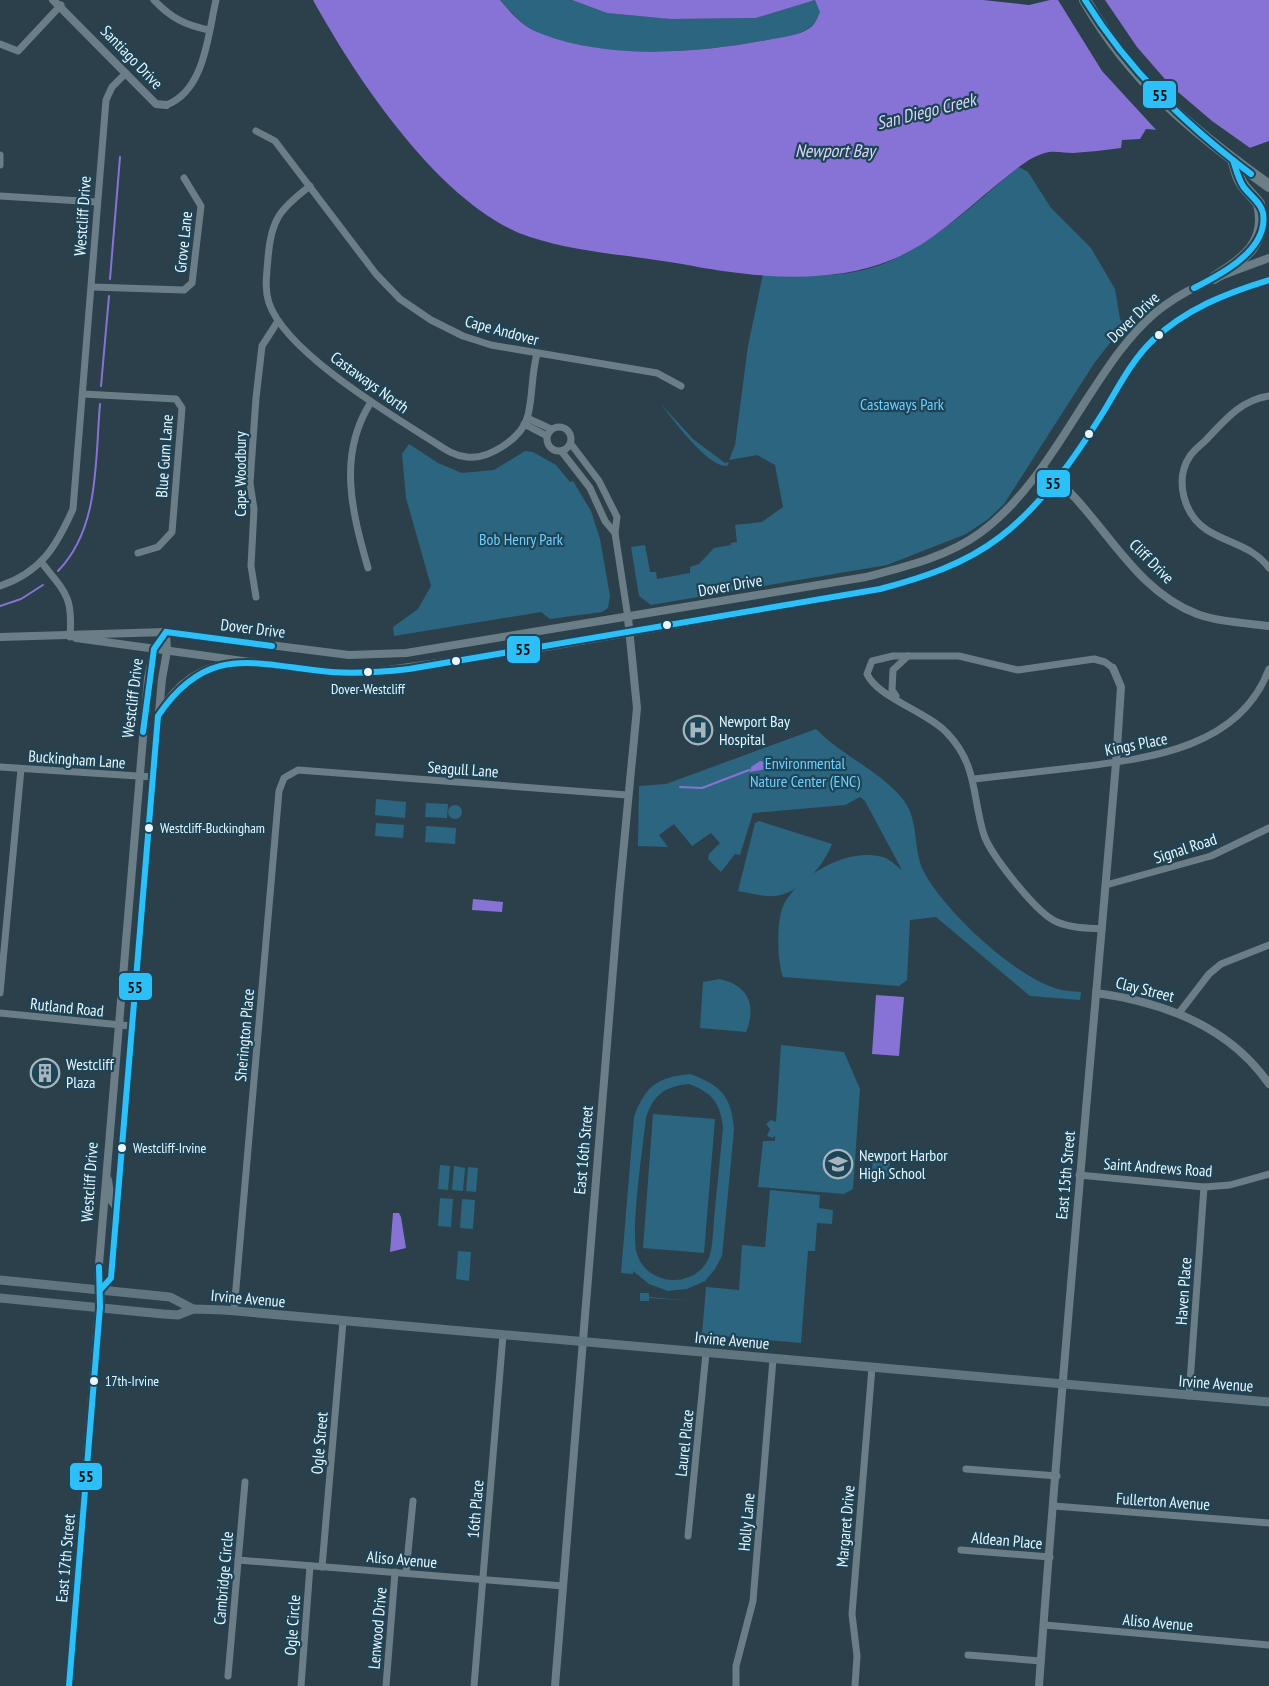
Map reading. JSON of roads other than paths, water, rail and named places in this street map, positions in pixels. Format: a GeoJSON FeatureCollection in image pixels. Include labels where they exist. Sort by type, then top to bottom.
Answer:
{"type":"FeatureCollection","features":[{"type":"Feature","properties":{"kind":"highway"},"geometry":{"type":"LineString","coordinates":[[1085,0],[1109,40],[1146,85],[1190,127],[1269,186]]}},
{"type":"Feature","properties":{"kind":"highway"},"geometry":{"type":"LineString","coordinates":[[1214,278],[1260,248],[1266,237],[1265,215],[1257,201],[1241,184],[1233,160]]}},
{"type":"Feature","properties":{"kind":"main road","name":"Irvine Avenue"},"geometry":{"type":"LineString","coordinates":[[0,1280],[170,1297],[193,1309]]}},
{"type":"Feature","properties":{"kind":"main road","name":"East 17th Street"},"geometry":{"type":"LineString","coordinates":[[69,1686],[101,1289]]}},
{"type":"Feature","properties":{"kind":"main road","name":"Irvine Avenue"},"geometry":{"type":"LineString","coordinates":[[0,1298],[178,1315],[193,1309],[234,1311],[1269,1402]]}},
{"type":"Feature","properties":{"kind":"street"},"geometry":{"type":"LineString","coordinates":[[154,0],[171,17],[187,26],[209,30]]}},
{"type":"Feature","properties":{"kind":"street"},"geometry":{"type":"LineString","coordinates":[[166,105],[182,95],[195,79],[216,0]]}},
{"type":"Feature","properties":{"kind":"street"},"geometry":{"type":"LineString","coordinates":[[0,44],[18,51],[57,3]]}},
{"type":"Feature","properties":{"kind":"street","name":"Santiago Drive"},"geometry":{"type":"LineString","coordinates":[[57,3],[156,104],[166,105]]}},
{"type":"Feature","properties":{"kind":"street","name":"Westcliff Drive"},"geometry":{"type":"LineString","coordinates":[[42,562],[61,536],[73,508],[106,100],[112,87],[126,73]]}},
{"type":"Feature","properties":{"kind":"street","name":"Cape Andover"},"geometry":{"type":"LineString","coordinates":[[256,130],[275,141],[376,274],[414,309],[463,336],[537,354],[657,373],[681,386]]}},
{"type":"Feature","properties":{"kind":"street"},"geometry":{"type":"LineString","coordinates":[[0,155],[0,165]]}},
{"type":"Feature","properties":{"kind":"street","name":"Grove Lane"},"geometry":{"type":"LineString","coordinates":[[92,287],[184,290],[192,283],[201,206],[196,194],[184,178]]}},
{"type":"Feature","properties":{"kind":"street","name":"Castaways North"},"geometry":{"type":"LineString","coordinates":[[310,186],[279,211],[269,241],[266,289],[278,321],[333,375],[437,444],[468,458],[489,454],[506,443],[525,421]]}},
{"type":"Feature","properties":{"kind":"street"},"geometry":{"type":"LineString","coordinates":[[0,196],[97,202]]}},
{"type":"Feature","properties":{"kind":"street","name":"Dover Drive"},"geometry":{"type":"LineString","coordinates":[[0,637],[70,637],[166,632],[349,655],[406,653],[628,618],[866,576],[912,564],[948,551],[979,534],[1009,509],[1042,468],[1113,358],[1134,334],[1179,295],[1214,278],[1269,258]]}},
{"type":"Feature","properties":{"kind":"street","name":"Dover Drive"},"geometry":{"type":"LineString","coordinates":[[70,637],[93,642],[323,672],[374,672],[409,669],[630,632],[880,589],[918,579],[953,565],[993,542],[1015,525],[1057,479],[1132,365],[1154,339],[1203,303],[1269,280]]}},
{"type":"Feature","properties":{"kind":"street","name":"Cape Woodbury"},"geometry":{"type":"LineString","coordinates":[[256,597],[251,566],[254,509],[250,483],[256,398],[262,346],[278,321]]}},
{"type":"Feature","properties":{"kind":"street"},"geometry":{"type":"LineString","coordinates":[[537,354],[525,421],[549,433]]}},
{"type":"Feature","properties":{"kind":"street","name":"Blue Gum Lane"},"geometry":{"type":"LineString","coordinates":[[83,394],[176,399],[182,408],[172,531],[166,541],[158,547],[138,553]]}},
{"type":"Feature","properties":{"kind":"street"},"geometry":{"type":"LineString","coordinates":[[1269,396],[1243,404],[1190,457],[1183,472],[1182,487],[1185,502],[1195,519],[1207,529],[1260,556],[1269,568]]}},
{"type":"Feature","properties":{"kind":"street"},"geometry":{"type":"LineString","coordinates":[[368,568],[352,512],[351,473],[354,438],[360,420],[371,402]]}},
{"type":"Feature","properties":{"kind":"street"},"geometry":{"type":"LineString","coordinates":[[549,433],[559,427],[567,429],[571,436],[571,444],[599,481],[617,517],[615,533],[628,618]]}},
{"type":"Feature","properties":{"kind":"street"},"geometry":{"type":"LineString","coordinates":[[549,433],[550,448],[562,452],[589,487],[605,521],[615,533]]}},
{"type":"Feature","properties":{"kind":"street"},"geometry":{"type":"LineString","coordinates":[[562,452],[571,444]]}},
{"type":"Feature","properties":{"kind":"street","name":"Cliff Drive"},"geometry":{"type":"LineString","coordinates":[[1042,468],[1057,479],[1156,590],[1177,604],[1216,620],[1269,626]]}},
{"type":"Feature","properties":{"kind":"street"},"geometry":{"type":"LineString","coordinates":[[589,487],[599,481]]}},
{"type":"Feature","properties":{"kind":"street"},"geometry":{"type":"LineString","coordinates":[[0,586],[17,580],[42,562],[66,594],[72,610],[70,637]]}},
{"type":"Feature","properties":{"kind":"street","name":"East 16th Street"},"geometry":{"type":"LineString","coordinates":[[555,1686],[627,795],[637,708],[628,618]]}},
{"type":"Feature","properties":{"kind":"street","name":"Westcliff Drive"},"geometry":{"type":"LineString","coordinates":[[101,1289],[98,1276],[105,1168],[148,678],[154,649],[166,632]]}},
{"type":"Feature","properties":{"kind":"street","name":"Westcliff Drive"},"geometry":{"type":"LineString","coordinates":[[101,1289],[111,1278],[158,716],[167,651],[166,632]]}},
{"type":"Feature","properties":{"kind":"street"},"geometry":{"type":"LineString","coordinates":[[406,653],[409,669]]}},
{"type":"Feature","properties":{"kind":"street"},"geometry":{"type":"LineString","coordinates":[[899,700],[892,690],[891,679],[898,662],[909,656]]}},
{"type":"Feature","properties":{"kind":"street"},"geometry":{"type":"LineString","coordinates":[[1102,929],[1056,922],[1031,901],[991,849],[984,836],[974,779],[965,757],[947,732],[870,680],[868,667],[872,661],[881,657],[959,656],[1018,670],[1094,659],[1105,662],[1113,668]]}},
{"type":"Feature","properties":{"kind":"street"},"geometry":{"type":"LineString","coordinates":[[158,716],[176,688],[200,672],[227,663],[260,662]]}},
{"type":"Feature","properties":{"kind":"street","name":"East 15th Street"},"geometry":{"type":"LineString","coordinates":[[1039,1686],[1057,1476],[1062,1383],[1116,763],[1121,687],[1113,668]]}},
{"type":"Feature","properties":{"kind":"street","name":"Kings Place"},"geometry":{"type":"LineString","coordinates":[[974,779],[1152,758],[1191,746],[1219,730],[1244,709],[1263,684],[1269,669]]}},
{"type":"Feature","properties":{"kind":"street","name":"Buckingham Lane"},"geometry":{"type":"LineString","coordinates":[[0,767],[153,777]]}},
{"type":"Feature","properties":{"kind":"street"},"geometry":{"type":"LineString","coordinates":[[0,993],[21,769]]}},
{"type":"Feature","properties":{"kind":"street","name":"Seagull Lane"},"geometry":{"type":"LineString","coordinates":[[298,770],[627,795]]}},
{"type":"Feature","properties":{"kind":"street","name":"Sherington Place"},"geometry":{"type":"LineString","coordinates":[[234,1311],[279,791],[284,778],[298,770]]}},
{"type":"Feature","properties":{"kind":"street","name":"Signal Road"},"geometry":{"type":"LineString","coordinates":[[1106,885],[1211,856],[1269,828]]}},
{"type":"Feature","properties":{"kind":"street"},"geometry":{"type":"LineString","coordinates":[[1179,1013],[1209,974],[1221,964],[1269,945]]}},
{"type":"Feature","properties":{"kind":"street","name":"Clay Street"},"geometry":{"type":"LineString","coordinates":[[1096,993],[1156,1004],[1179,1013],[1220,1037],[1267,1078]]}},
{"type":"Feature","properties":{"kind":"street","name":"Rutland Road"},"geometry":{"type":"LineString","coordinates":[[0,1013],[131,1026]]}},
{"type":"Feature","properties":{"kind":"street"},"geometry":{"type":"LineString","coordinates":[[109,1117],[123,1119]]}},
{"type":"Feature","properties":{"kind":"street"},"geometry":{"type":"LineString","coordinates":[[105,1168],[111,1200],[116,1208]]}},
{"type":"Feature","properties":{"kind":"street","name":"Saint Andrews Road"},"geometry":{"type":"LineString","coordinates":[[1080,1175],[1204,1187],[1230,1185],[1269,1174]]}},
{"type":"Feature","properties":{"kind":"street","name":"Haven Place"},"geometry":{"type":"LineString","coordinates":[[1189,1396],[1204,1187]]}},
{"type":"Feature","properties":{"kind":"street","name":"Ogle Street"},"geometry":{"type":"LineString","coordinates":[[322,1567],[343,1322]]}},
{"type":"Feature","properties":{"kind":"street","name":"16th Place"},"geometry":{"type":"LineString","coordinates":[[474,1686],[503,1335]]}},
{"type":"Feature","properties":{"kind":"street","name":"Laurel Place"},"geometry":{"type":"LineString","coordinates":[[688,1536],[706,1353]]}},
{"type":"Feature","properties":{"kind":"street","name":"Holly Lane"},"geometry":{"type":"LineString","coordinates":[[736,1686],[736,1666],[753,1601],[773,1359]]}},
{"type":"Feature","properties":{"kind":"street","name":"Margaret Drive"},"geometry":{"type":"LineString","coordinates":[[855,1686],[858,1656],[852,1614],[872,1367]]}},
{"type":"Feature","properties":{"kind":"street"},"geometry":{"type":"LineString","coordinates":[[966,1469],[1057,1476]]}},
{"type":"Feature","properties":{"kind":"street","name":"Cambridge Circle"},"geometry":{"type":"LineString","coordinates":[[228,1676],[245,1482]]}},
{"type":"Feature","properties":{"kind":"street"},"geometry":{"type":"LineString","coordinates":[[406,1573],[413,1501]]}},
{"type":"Feature","properties":{"kind":"street","name":"Fullerton Avenue"},"geometry":{"type":"LineString","coordinates":[[1054,1506],[1269,1523]]}},
{"type":"Feature","properties":{"kind":"street","name":"Aldean Place"},"geometry":{"type":"LineString","coordinates":[[961,1550],[1050,1557]]}},
{"type":"Feature","properties":{"kind":"street","name":"Aliso Avenue"},"geometry":{"type":"LineString","coordinates":[[238,1560],[563,1586]]}},
{"type":"Feature","properties":{"kind":"street","name":"Ogle Circle"},"geometry":{"type":"LineString","coordinates":[[301,1686],[310,1566]]}},
{"type":"Feature","properties":{"kind":"street","name":"Lenwood Drive"},"geometry":{"type":"LineString","coordinates":[[386,1686],[395,1572]]}},
{"type":"Feature","properties":{"kind":"street","name":"Aliso Avenue"},"geometry":{"type":"LineString","coordinates":[[1045,1625],[1269,1645]]}},
{"type":"Feature","properties":{"kind":"street"},"geometry":{"type":"LineString","coordinates":[[968,1655],[1041,1661]]}},
{"type":"Feature","properties":{"kind":"water","name":"Newport Bay"},"geometry":{"type":"Polygon","coordinates":[[[313,0],[500,0],[524,24],[542,34],[595,48],[654,52],[741,45],[796,34],[807,30],[816,20],[820,12],[815,0],[983,0],[1029,5],[1050,0],[1269,0],[1269,141],[1244,150],[1225,135],[1146,129],[1140,139],[1122,140],[1121,148],[1073,153],[1049,152],[1036,156],[1023,164],[935,235],[891,260],[866,268],[814,276],[788,277],[734,273],[567,247],[530,237],[497,222],[465,199],[434,170],[405,137],[377,102],[313,0]]]}},
{"type":"Feature","properties":{"kind":"water"},"geometry":{"type":"Polygon","coordinates":[[[572,0],[815,0],[756,18],[670,19],[607,13],[572,0]]]}},
{"type":"Feature","properties":{"kind":"water"},"geometry":{"type":"Polygon","coordinates":[[[760,761],[766,762],[767,769],[750,772],[751,767],[760,761]]]}},
{"type":"Feature","properties":{"kind":"water"},"geometry":{"type":"Polygon","coordinates":[[[473,899],[503,902],[502,912],[472,910],[473,899]]]}},
{"type":"Feature","properties":{"kind":"water"},"geometry":{"type":"Polygon","coordinates":[[[876,995],[904,997],[899,1056],[872,1054],[876,995]]]}},
{"type":"Feature","properties":{"kind":"water"},"geometry":{"type":"Polygon","coordinates":[[[393,1213],[399,1213],[401,1217],[406,1248],[390,1252],[393,1213]]]}},
{"type":"Feature","properties":{"kind":"waterway"},"geometry":{"type":"LineString","coordinates":[[110,279],[120,157]]}},
{"type":"Feature","properties":{"kind":"waterway"},"geometry":{"type":"LineString","coordinates":[[101,386],[109,296]]}},
{"type":"Feature","properties":{"kind":"waterway"},"geometry":{"type":"LineString","coordinates":[[58,571],[72,554],[82,535],[88,514],[96,470],[100,404]]}},
{"type":"Feature","properties":{"kind":"waterway"},"geometry":{"type":"LineString","coordinates":[[0,606],[21,599],[43,585]]}},
{"type":"Feature","properties":{"kind":"waterway"},"geometry":{"type":"LineString","coordinates":[[680,787],[702,788],[749,770]]}},
{"type":"Feature","properties":{"kind":"place","name":"Dover-Westcliff"},"geometry":{"type":"Point","coordinates":[368,672]}},
{"type":"Feature","properties":{"kind":"place","name":"Newport Bay Hospital"},"geometry":{"type":"Point","coordinates":[698,730]}},
{"type":"Feature","properties":{"kind":"place","name":"Westcliff-Buckingham"},"geometry":{"type":"Point","coordinates":[149,828]}},
{"type":"Feature","properties":{"kind":"place","name":"Westcliff Plaza"},"geometry":{"type":"Point","coordinates":[45,1073]}},
{"type":"Feature","properties":{"kind":"place","name":"Westcliff-Irvine"},"geometry":{"type":"Point","coordinates":[122,1148]}},
{"type":"Feature","properties":{"kind":"place","name":"Newport Harbor High School"},"geometry":{"type":"Point","coordinates":[838,1164]}},
{"type":"Feature","properties":{"kind":"place","name":"17th-Irvine"},"geometry":{"type":"Point","coordinates":[94,1381]}},
{"type":"Feature","properties":{"kind":"water label","name":"San Diego Creek"},"geometry":{"type":"Point","coordinates":[926,111]}},
{"type":"Feature","properties":{"kind":"park label","name":"Castaways Park"},"geometry":{"type":"Point","coordinates":[902,404]}},
{"type":"Feature","properties":{"kind":"park label","name":"Bob Henry Park"},"geometry":{"type":"Point","coordinates":[521,539]}},
{"type":"Feature","properties":{"kind":"park label","name":"Environmental Nature Center (ENC)"},"geometry":{"type":"Point","coordinates":[805,772]}}]}
